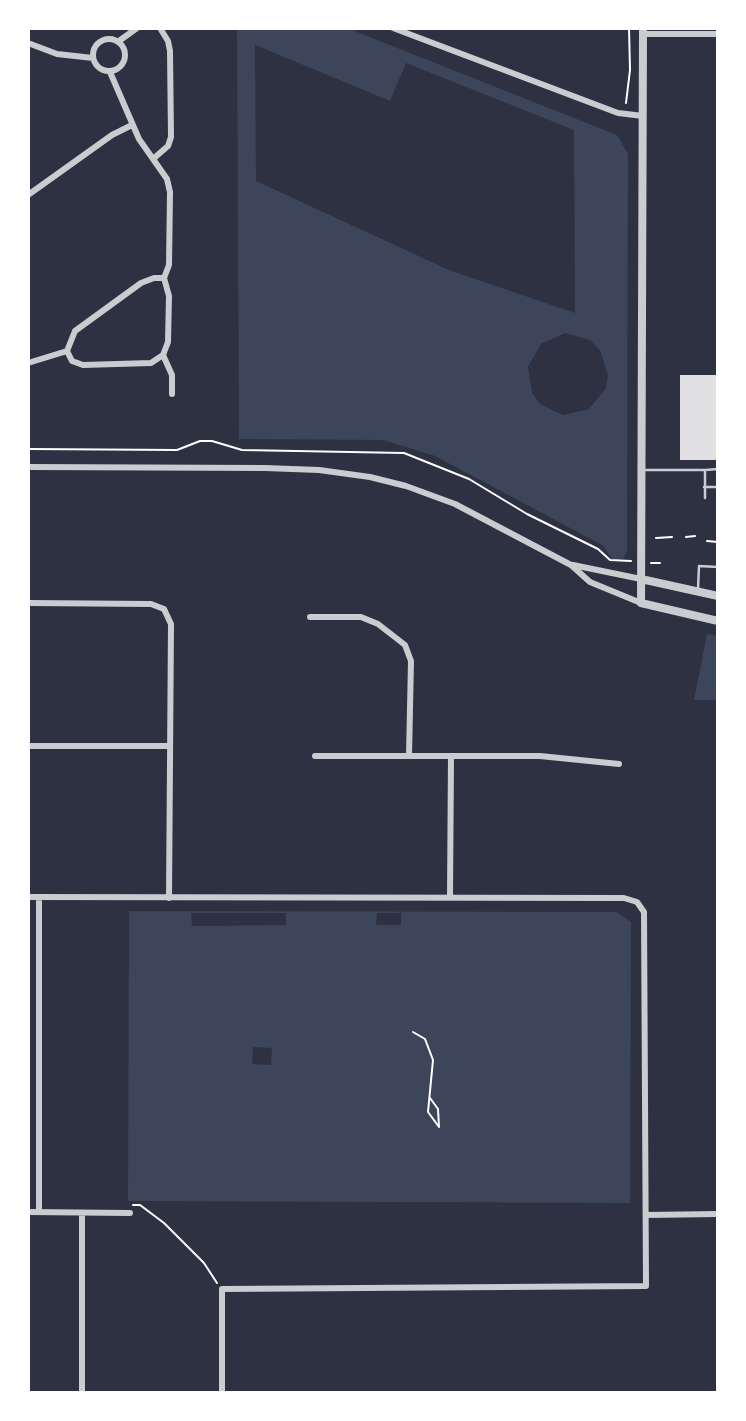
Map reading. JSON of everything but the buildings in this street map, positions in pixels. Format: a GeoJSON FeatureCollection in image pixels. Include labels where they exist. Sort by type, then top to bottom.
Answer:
{"type":"FeatureCollection","features":[{"type":"Feature","properties":{"kind":"street"},"geometry":{"type":"LineString","coordinates":[[119,41],[137,28]]}},
{"type":"Feature","properties":{"kind":"street"},"geometry":{"type":"LineString","coordinates":[[153,159],[168,146],[171,137],[170,51],[160,28]]}},
{"type":"Feature","properties":{"kind":"street"},"geometry":{"type":"LineString","coordinates":[[393,28],[626,114],[643,116]]}},
{"type":"Feature","properties":{"kind":"street"},"geometry":{"type":"LineString","coordinates":[[641,603],[643,31],[718,34]]}},
{"type":"Feature","properties":{"kind":"street"},"geometry":{"type":"LineString","coordinates":[[100,41],[119,41],[125,53],[125,60],[116,70],[110,72],[99,68],[93,58],[95,46],[100,41]]}},
{"type":"Feature","properties":{"kind":"street"},"geometry":{"type":"LineString","coordinates":[[28,43],[57,54],[93,58]]}},
{"type":"Feature","properties":{"kind":"street"},"geometry":{"type":"LineString","coordinates":[[67,351],[72,360],[83,365],[151,363],[163,355],[168,342],[169,296],[164,278],[169,265],[170,192],[167,179],[132,125],[110,72]]}},
{"type":"Feature","properties":{"kind":"street"},"geometry":{"type":"LineString","coordinates":[[28,195],[112,135],[132,125]]}},
{"type":"Feature","properties":{"kind":"street"},"geometry":{"type":"LineString","coordinates":[[67,351],[75,331],[141,283],[154,278],[164,278]]}},
{"type":"Feature","properties":{"kind":"street"},"geometry":{"type":"LineString","coordinates":[[28,363],[67,351]]}},
{"type":"Feature","properties":{"kind":"street"},"geometry":{"type":"LineString","coordinates":[[163,355],[172,375],[172,394]]}},
{"type":"Feature","properties":{"kind":"street"},"geometry":{"type":"LineString","coordinates":[[28,467],[265,468],[319,470],[370,477],[406,486],[455,504],[571,565],[590,582],[641,603],[718,621]]}},
{"type":"Feature","properties":{"kind":"street"},"geometry":{"type":"LineString","coordinates":[[571,565],[596,567],[718,596]]}},
{"type":"Feature","properties":{"kind":"street"},"geometry":{"type":"LineString","coordinates":[[28,603],[151,604],[164,609],[171,624],[169,898]]}},
{"type":"Feature","properties":{"kind":"street"},"geometry":{"type":"LineString","coordinates":[[310,617],[361,617],[378,624],[405,645],[411,661],[409,756]]}},
{"type":"Feature","properties":{"kind":"street"},"geometry":{"type":"LineString","coordinates":[[28,746],[170,746]]}},
{"type":"Feature","properties":{"kind":"street"},"geometry":{"type":"LineString","coordinates":[[315,756],[540,756],[619,764]]}},
{"type":"Feature","properties":{"kind":"street"},"geometry":{"type":"LineString","coordinates":[[450,897],[451,756]]}},
{"type":"Feature","properties":{"kind":"street"},"geometry":{"type":"LineString","coordinates":[[28,897],[624,898],[641,906],[645,919],[646,1286],[222,1289],[222,1393]]}},
{"type":"Feature","properties":{"kind":"street"},"geometry":{"type":"LineString","coordinates":[[39,897],[39,1212]]}},
{"type":"Feature","properties":{"kind":"street"},"geometry":{"type":"LineString","coordinates":[[28,1212],[130,1213]]}},
{"type":"Feature","properties":{"kind":"street"},"geometry":{"type":"LineString","coordinates":[[82,1213],[82,1393]]}},
{"type":"Feature","properties":{"kind":"street"},"geometry":{"type":"LineString","coordinates":[[646,1215],[718,1214]]}},
{"type":"Feature","properties":{"kind":"lane"},"geometry":{"type":"LineString","coordinates":[[641,470],[718,469]]}},
{"type":"Feature","properties":{"kind":"lane"},"geometry":{"type":"LineString","coordinates":[[705,470],[705,498]]}},
{"type":"Feature","properties":{"kind":"lane"},"geometry":{"type":"LineString","coordinates":[[704,487],[718,487]]}},
{"type":"Feature","properties":{"kind":"lane"},"geometry":{"type":"LineString","coordinates":[[698,592],[699,566],[718,567]]}},
{"type":"Feature","properties":{"kind":"path"},"geometry":{"type":"LineString","coordinates":[[626,114],[630,70],[629,28]]}},
{"type":"Feature","properties":{"kind":"path"},"geometry":{"type":"LineString","coordinates":[[686,537],[695,536]]}},
{"type":"Feature","properties":{"kind":"path"},"geometry":{"type":"LineString","coordinates":[[656,538],[672,537]]}},
{"type":"Feature","properties":{"kind":"path"},"geometry":{"type":"LineString","coordinates":[[707,541],[718,541]]}},
{"type":"Feature","properties":{"kind":"path"},"geometry":{"type":"LineString","coordinates":[[413,1032],[425,1039],[434,1065],[428,1087],[428,1112],[439,1126],[438,1109],[430,1098]]}},
{"type":"Feature","properties":{"kind":"path"},"geometry":{"type":"LineString","coordinates":[[130,1213],[131,1205],[140,1205],[164,1223],[204,1263],[222,1289]]}},
{"type":"Feature","properties":{"kind":"shaded area"},"geometry":{"type":"Polygon","coordinates":[[[237,28],[347,28],[617,135],[628,154],[627,551],[623,559],[613,560],[602,545],[435,456],[383,440],[239,439],[237,28]],[[255,45],[256,181],[449,270],[575,313],[574,130],[406,63],[390,101],[255,45]],[[565,333],[541,344],[528,367],[532,393],[540,404],[563,415],[589,409],[606,388],[608,375],[600,350],[590,340],[565,333]]]}},
{"type":"Feature","properties":{"kind":"shaded area"},"geometry":{"type":"Polygon","coordinates":[[[707,634],[718,636],[718,700],[694,700],[707,634]]]}},
{"type":"Feature","properties":{"kind":"shaded area"},"geometry":{"type":"Polygon","coordinates":[[[129,911],[617,912],[631,922],[630,1203],[128,1201],[129,911]],[[191,913],[192,926],[286,925],[286,913],[191,913]],[[377,913],[376,925],[401,925],[401,913],[377,913]],[[253,1047],[252,1064],[271,1065],[272,1048],[253,1047]]]}}]}
